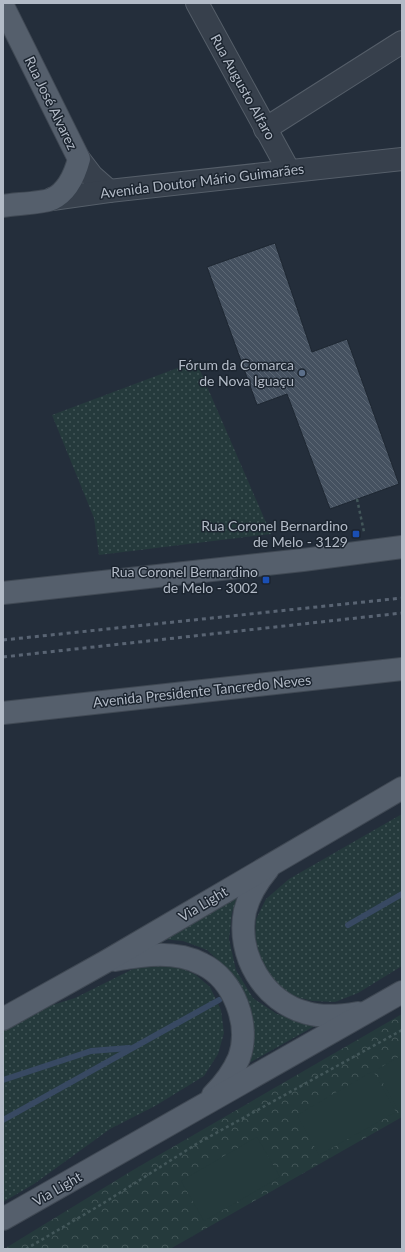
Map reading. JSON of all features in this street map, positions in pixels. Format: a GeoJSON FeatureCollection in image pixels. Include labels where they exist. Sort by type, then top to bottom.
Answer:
{"type":"FeatureCollection","features":[{"type":"Feature","properties":{"kind":"main road","name":"Rua José Alvarez"},"geometry":{"type":"LineString","coordinates":[[3,6],[79,159]]}},
{"type":"Feature","properties":{"kind":"main road"},"geometry":{"type":"LineString","coordinates":[[52,199],[70,182],[76,171],[79,159]]}},
{"type":"Feature","properties":{"kind":"main road","name":"Avenida Doutor Mário Guimarães"},"geometry":{"type":"LineString","coordinates":[[3,206],[52,199]]}},
{"type":"Feature","properties":{"kind":"main road"},"geometry":{"type":"LineString","coordinates":[[3,593],[303,560],[402,547]]}},
{"type":"Feature","properties":{"kind":"main road","name":"Avenida Presidente Tancredo Neves"},"geometry":{"type":"LineString","coordinates":[[3,713],[402,669]]}},
{"type":"Feature","properties":{"kind":"main road","name":"Via Light"},"geometry":{"type":"LineString","coordinates":[[3,1018],[105,962],[274,861],[402,788]]}},
{"type":"Feature","properties":{"kind":"main road"},"geometry":{"type":"LineString","coordinates":[[274,861],[258,882],[245,911],[244,922],[246,946],[251,964],[259,979],[268,991],[280,1000],[308,1014],[331,1016],[367,1011]]}},
{"type":"Feature","properties":{"kind":"main road"},"geometry":{"type":"LineString","coordinates":[[105,962],[148,955],[186,958],[209,968],[230,990],[241,1018],[241,1052],[230,1075],[202,1106]]}},
{"type":"Feature","properties":{"kind":"main road","name":"Via Light"},"geometry":{"type":"LineString","coordinates":[[3,1219],[402,992]]}},
{"type":"Feature","properties":{"kind":"street","name":"Rua Augusto Alfaro"},"geometry":{"type":"LineString","coordinates":[[197,3],[289,171]]}},
{"type":"Feature","properties":{"kind":"street"},"geometry":{"type":"LineString","coordinates":[[265,129],[402,42]]}},
{"type":"Feature","properties":{"kind":"street","name":"Rua José Alvarez"},"geometry":{"type":"LineString","coordinates":[[79,159],[92,176],[109,191]]}},
{"type":"Feature","properties":{"kind":"street","name":"Avenida Doutor Mário Guimarães"},"geometry":{"type":"LineString","coordinates":[[52,199],[109,191],[402,159]]}},
{"type":"Feature","properties":{"kind":"path"},"geometry":{"type":"LineString","coordinates":[[357,499],[368,551]]}},
{"type":"Feature","properties":{"kind":"path"},"geometry":{"type":"LineString","coordinates":[[26,1249],[102,1204],[198,1143],[402,1030]]}},
{"type":"Feature","properties":{"kind":"green space"},"geometry":{"type":"Polygon","coordinates":[[[196,361],[271,534],[99,555],[94,518],[52,415],[196,361]]]}},
{"type":"Feature","properties":{"kind":"green space"},"geometry":{"type":"Polygon","coordinates":[[[402,814],[402,966],[358,993],[335,1002],[312,1001],[282,993],[264,970],[255,940],[256,919],[266,899],[289,879],[402,814]]]}},
{"type":"Feature","properties":{"kind":"green space"},"geometry":{"type":"Polygon","coordinates":[[[240,894],[232,912],[229,939],[236,970],[253,998],[277,1014],[304,1023],[322,1022],[240,1068],[251,1030],[248,1003],[232,973],[207,950],[183,941],[161,939],[240,894]]]}},
{"type":"Feature","properties":{"kind":"green space"},"geometry":{"type":"Polygon","coordinates":[[[145,963],[177,966],[196,975],[210,987],[221,1010],[224,1033],[218,1054],[204,1076],[155,1106],[110,1129],[34,1184],[3,1202],[3,1029],[36,1010],[75,998],[145,963]]]}},
{"type":"Feature","properties":{"kind":"green space"},"geometry":{"type":"Polygon","coordinates":[[[402,1014],[402,1117],[170,1249],[4,1249],[133,1170],[402,1014]]]}},
{"type":"Feature","properties":{"kind":"green space"},"geometry":{"type":"Polygon","coordinates":[[[402,1055],[402,1108],[398,1110],[376,1070],[402,1055]]]}},
{"type":"Feature","properties":{"kind":"green space"},"geometry":{"type":"Polygon","coordinates":[[[373,1071],[396,1112],[319,1155],[297,1115],[373,1071]]]}},
{"type":"Feature","properties":{"kind":"green space"},"geometry":{"type":"Polygon","coordinates":[[[257,1137],[280,1177],[204,1221],[181,1181],[257,1137]]]}},
{"type":"Feature","properties":{"kind":"building","name":"Fórum da Comarca de Nova Iguaçu"},"geometry":{"type":"Polygon","coordinates":[[[275,243],[312,352],[347,339],[399,484],[330,509],[287,394],[257,405],[207,267],[275,243]]]}},
{"type":"Feature","properties":{"kind":"waterway"},"geometry":{"type":"LineString","coordinates":[[348,925],[402,894]]}},
{"type":"Feature","properties":{"kind":"waterway"},"geometry":{"type":"LineString","coordinates":[[3,1120],[219,1000]]}},
{"type":"Feature","properties":{"kind":"waterway"},"geometry":{"type":"LineString","coordinates":[[3,1080],[91,1051],[129,1048]]}},
{"type":"Feature","properties":{"kind":"railway"},"geometry":{"type":"LineString","coordinates":[[3,640],[402,598]]}},
{"type":"Feature","properties":{"kind":"railway"},"geometry":{"type":"LineString","coordinates":[[3,657],[402,613]]}},
{"type":"Feature","properties":{"kind":"place","name":"Fórum da Comarca de Nova Iguaçu"},"geometry":{"type":"Point","coordinates":[302,373]}},
{"type":"Feature","properties":{"kind":"place","name":"Rua Coronel Bernardino de Melo - 3129"},"geometry":{"type":"Point","coordinates":[356,534]}},
{"type":"Feature","properties":{"kind":"place","name":"Rua Coronel Bernardino de Melo - 3002"},"geometry":{"type":"Point","coordinates":[266,580]}}]}
